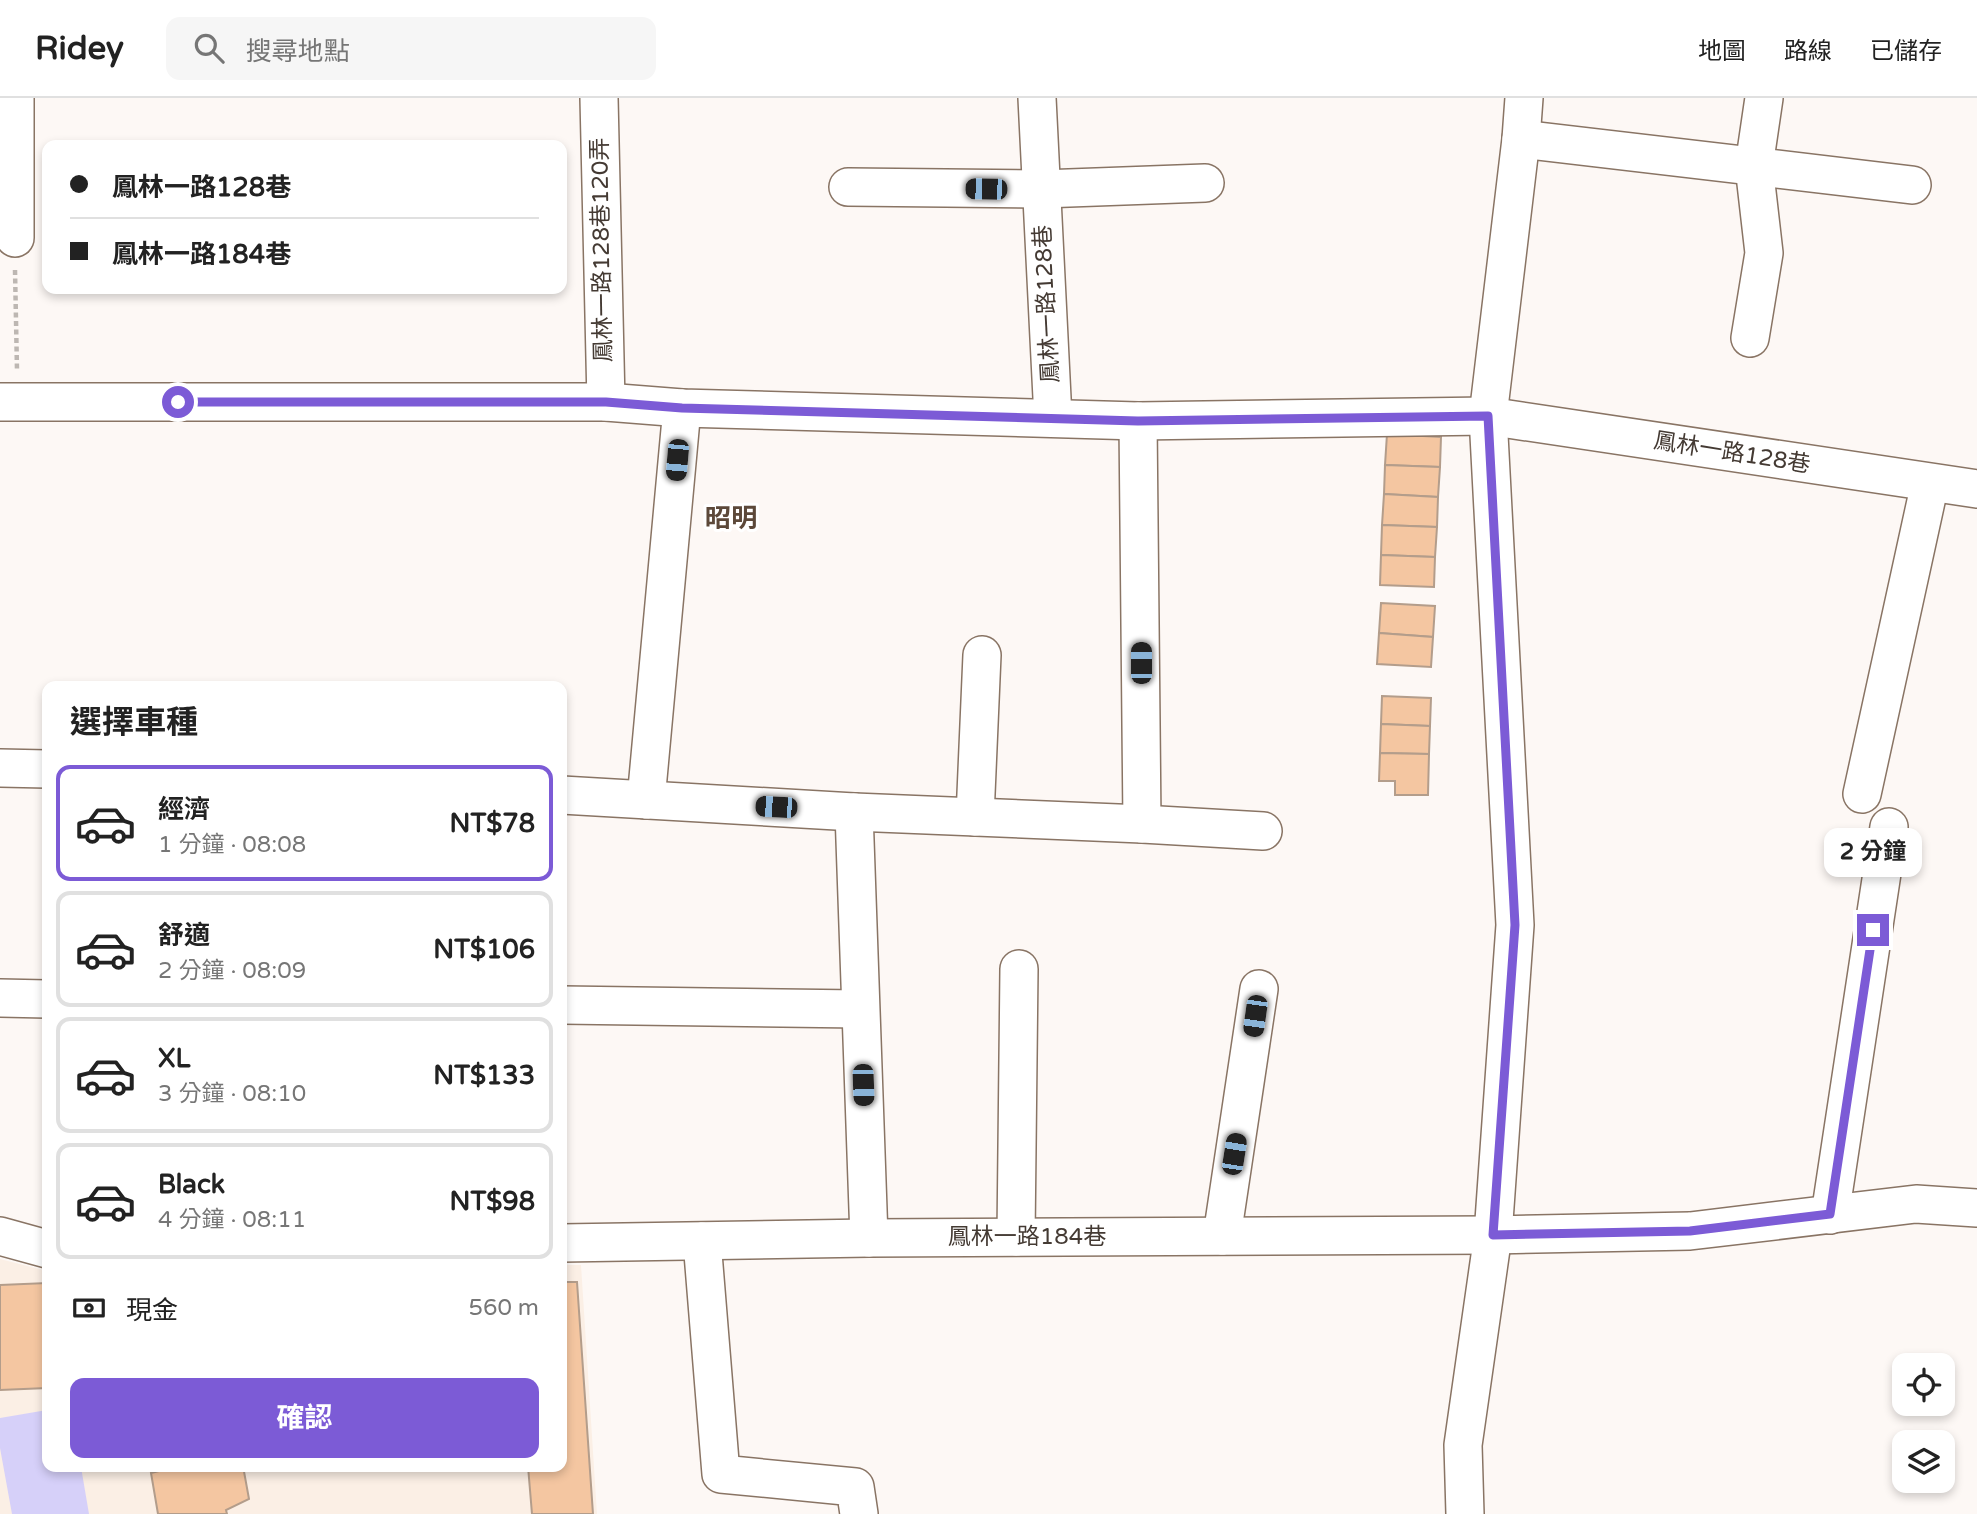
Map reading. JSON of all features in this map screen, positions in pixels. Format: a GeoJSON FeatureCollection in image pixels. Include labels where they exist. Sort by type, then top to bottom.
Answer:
{"type":"FeatureCollection","features":[{"type":"Feature","properties":{"kind":"street"},"geometry":{"type":"LineString","coordinates":[[15,98],[15,238]]}},
{"type":"Feature","properties":{"kind":"street","name":"鳳林一路128巷120弄"},"geometry":{"type":"LineString","coordinates":[[599,98],[606,402]]}},
{"type":"Feature","properties":{"kind":"street","name":"鳳林一路128巷"},"geometry":{"type":"LineString","coordinates":[[1037,98],[1053,418]]}},
{"type":"Feature","properties":{"kind":"street"},"geometry":{"type":"LineString","coordinates":[[1465,1514],[1462,1445],[1493,1235],[1515,925],[1488,416],[1524,98]]}},
{"type":"Feature","properties":{"kind":"street"},"geometry":{"type":"LineString","coordinates":[[1750,338],[1763,253],[1754,166],[1764,98]]}},
{"type":"Feature","properties":{"kind":"street"},"geometry":{"type":"LineString","coordinates":[[1521,139],[1912,185]]}},
{"type":"Feature","properties":{"kind":"street"},"geometry":{"type":"LineString","coordinates":[[848,187],[1042,190],[1205,183]]}},
{"type":"Feature","properties":{"kind":"street","name":"鳳林一路128巷"},"geometry":{"type":"LineString","coordinates":[[9,402],[606,402],[682,408],[1138,421],[1488,416],[1977,489]]}},
{"type":"Feature","properties":{"kind":"street"},"geometry":{"type":"LineString","coordinates":[[646,800],[682,408]]}},
{"type":"Feature","properties":{"kind":"street"},"geometry":{"type":"LineString","coordinates":[[1138,421],[1142,824]]}},
{"type":"Feature","properties":{"kind":"street"},"geometry":{"type":"LineString","coordinates":[[1862,794],[1930,483]]}},
{"type":"Feature","properties":{"kind":"street"},"geometry":{"type":"LineString","coordinates":[[975,817],[982,655]]}},
{"type":"Feature","properties":{"kind":"street"},"geometry":{"type":"LineString","coordinates":[[0,768],[42,769]]}},
{"type":"Feature","properties":{"kind":"street"},"geometry":{"type":"LineString","coordinates":[[567,795],[1263,831]]}},
{"type":"Feature","properties":{"kind":"street"},"geometry":{"type":"LineString","coordinates":[[854,812],[869,1238]]}},
{"type":"Feature","properties":{"kind":"street"},"geometry":{"type":"LineString","coordinates":[[1830,1214],[1889,827]]}},
{"type":"Feature","properties":{"kind":"street"},"geometry":{"type":"LineString","coordinates":[[1016,1237],[1019,970]]}},
{"type":"Feature","properties":{"kind":"street"},"geometry":{"type":"LineString","coordinates":[[1222,1236],[1259,989]]}},
{"type":"Feature","properties":{"kind":"street"},"geometry":{"type":"LineString","coordinates":[[0,998],[42,999]]}},
{"type":"Feature","properties":{"kind":"street"},"geometry":{"type":"LineString","coordinates":[[567,1005],[860,1009]]}},
{"type":"Feature","properties":{"kind":"street","name":"鳳林一路184巷"},"geometry":{"type":"LineString","coordinates":[[567,1243],[1690,1231],[1916,1205],[1977,1208]]}},
{"type":"Feature","properties":{"kind":"street"},"geometry":{"type":"LineString","coordinates":[[0,1236],[42,1248]]}},
{"type":"Feature","properties":{"kind":"street"},"geometry":{"type":"LineString","coordinates":[[702,1241],[721,1474],[855,1487],[859,1514]]}},
{"type":"Feature","properties":{"kind":"path"},"geometry":{"type":"LineString","coordinates":[[9,402],[15,238]]}},
{"type":"Feature","properties":{"kind":"shaded area"},"geometry":{"type":"Polygon","coordinates":[[[0,1259],[42,1270],[42,1472],[567,1472],[567,1265],[581,1265],[597,1514],[0,1514],[0,1259]]]}},
{"type":"Feature","properties":{"kind":"shaded area"},"geometry":{"type":"Polygon","coordinates":[[[42,1411],[42,1472],[82,1472],[89,1514],[12,1514],[0,1448],[0,1418],[42,1411]]]}},
{"type":"Feature","properties":{"kind":"building"},"geometry":{"type":"Polygon","coordinates":[[[1387,434],[1441,437],[1440,467],[1385,465],[1387,434]]]}},
{"type":"Feature","properties":{"kind":"building"},"geometry":{"type":"Polygon","coordinates":[[[1385,465],[1440,467],[1438,497],[1384,494],[1385,465]]]}},
{"type":"Feature","properties":{"kind":"building"},"geometry":{"type":"Polygon","coordinates":[[[1384,494],[1438,497],[1437,527],[1382,525],[1384,494]]]}},
{"type":"Feature","properties":{"kind":"building"},"geometry":{"type":"Polygon","coordinates":[[[1382,525],[1437,527],[1435,557],[1381,555],[1382,525]]]}},
{"type":"Feature","properties":{"kind":"building"},"geometry":{"type":"Polygon","coordinates":[[[1381,555],[1435,557],[1434,587],[1380,585],[1381,555]]]}},
{"type":"Feature","properties":{"kind":"building"},"geometry":{"type":"Polygon","coordinates":[[[1381,603],[1435,606],[1433,637],[1379,633],[1381,603]]]}},
{"type":"Feature","properties":{"kind":"building"},"geometry":{"type":"Polygon","coordinates":[[[1379,633],[1433,637],[1431,667],[1377,664],[1379,633]]]}},
{"type":"Feature","properties":{"kind":"building"},"geometry":{"type":"Polygon","coordinates":[[[1382,696],[1431,698],[1430,726],[1381,724],[1382,696]]]}},
{"type":"Feature","properties":{"kind":"building"},"geometry":{"type":"Polygon","coordinates":[[[1381,724],[1430,726],[1429,754],[1380,753],[1381,724]]]}},
{"type":"Feature","properties":{"kind":"building"},"geometry":{"type":"Polygon","coordinates":[[[1380,753],[1429,754],[1428,795],[1395,795],[1395,781],[1379,781],[1380,753]]]}},
{"type":"Feature","properties":{"kind":"building"},"geometry":{"type":"Polygon","coordinates":[[[567,1282],[577,1282],[593,1514],[532,1514],[528,1472],[567,1472],[567,1282]]]}},
{"type":"Feature","properties":{"kind":"building"},"geometry":{"type":"Polygon","coordinates":[[[42,1283],[42,1388],[0,1390],[0,1285],[42,1283]]]}},
{"type":"Feature","properties":{"kind":"building"},"geometry":{"type":"Polygon","coordinates":[[[244,1472],[249,1499],[226,1510],[227,1514],[158,1514],[151,1473],[244,1472]]]}},
{"type":"Feature","properties":{"kind":"district","name":"昭明"},"geometry":{"type":"Point","coordinates":[731,518]}},
{"type":"Feature","properties":{"kind":"route"},"geometry":{"type":"LineString","coordinates":[[178,402],[606,402],[682,408],[1138,421],[1488,416],[1515,925],[1493,1235],[1690,1231],[1830,1214],[1873,930]]}}]}
